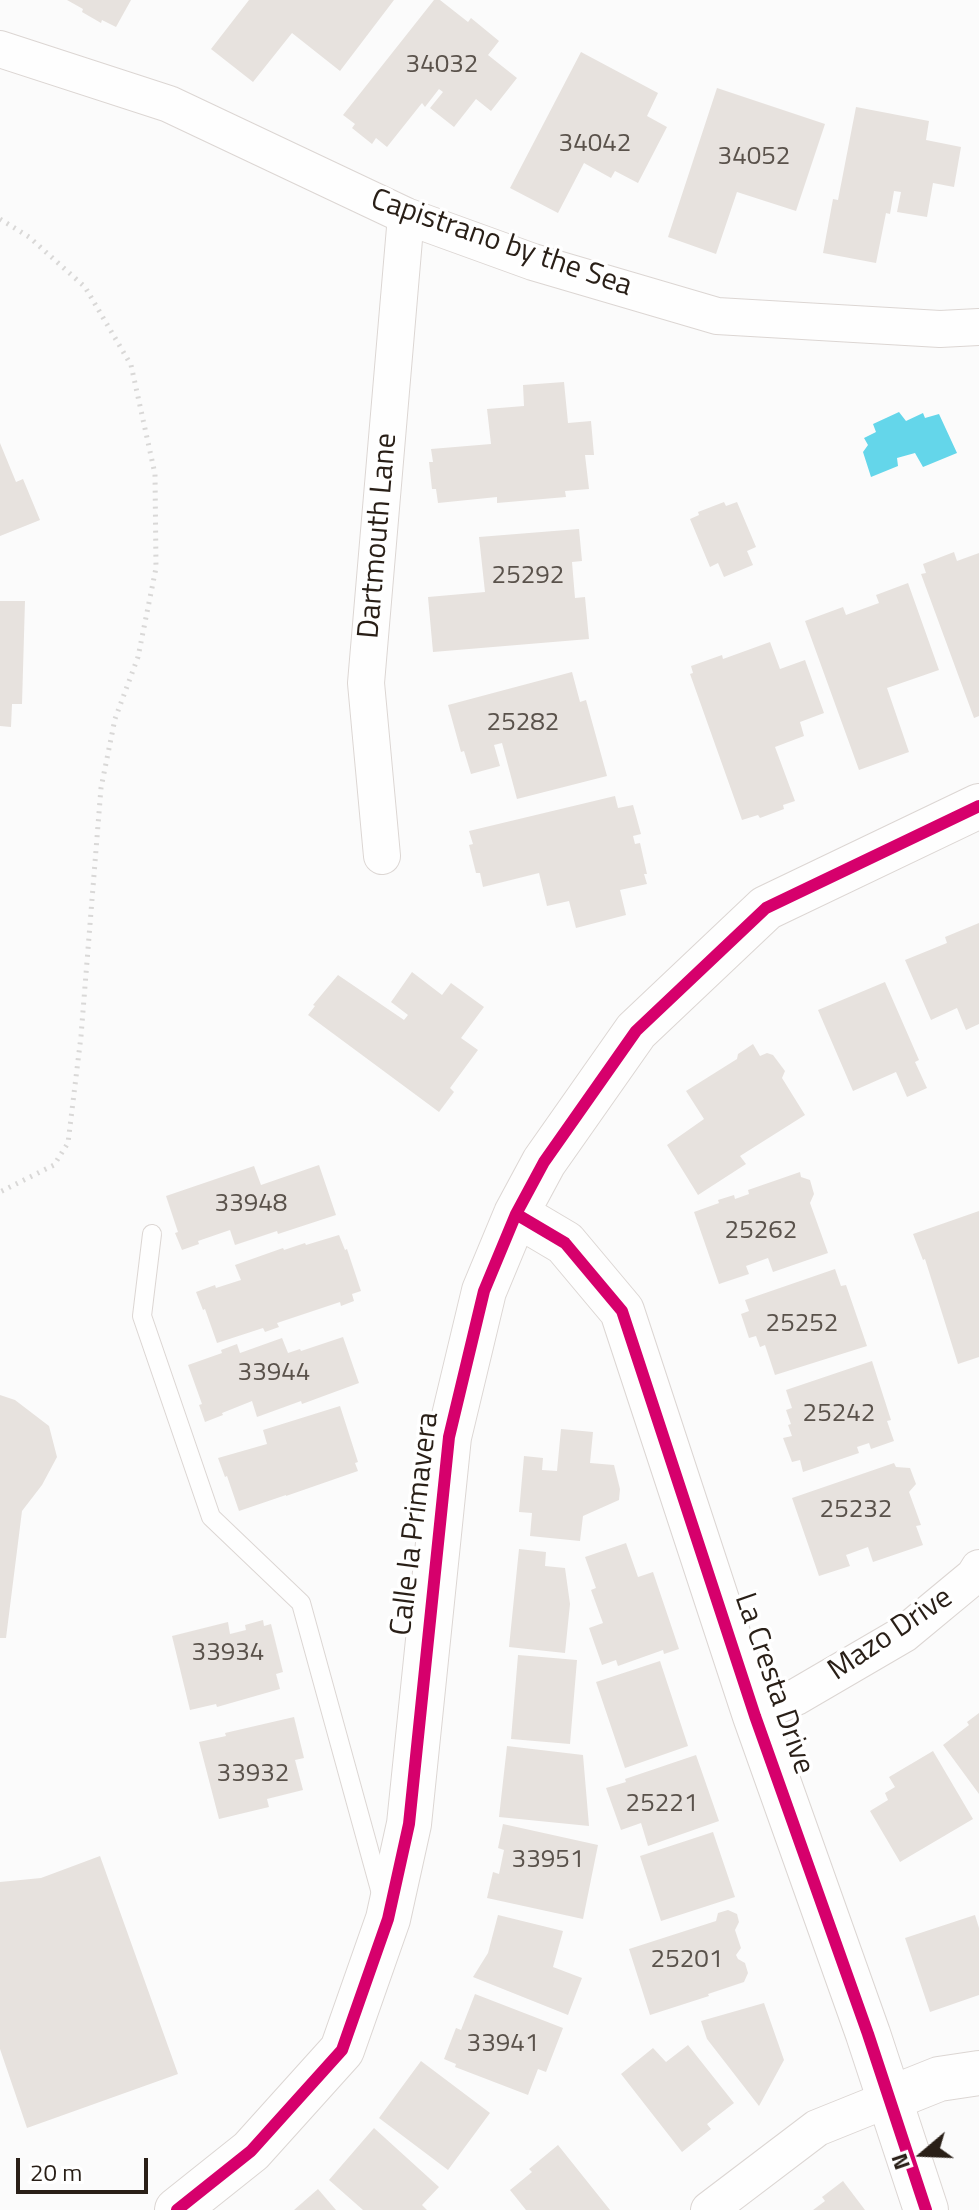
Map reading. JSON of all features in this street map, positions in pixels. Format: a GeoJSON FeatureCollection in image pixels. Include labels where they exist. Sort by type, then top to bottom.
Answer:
{"type":"FeatureCollection","features":[{"type":"Feature","properties":{"kind":"street","name":"Capistrano by the Sea"},"geometry":{"type":"LineString","coordinates":[[0,49],[169,104],[406,216],[533,262],[717,316],[940,329],[979,327]]}},
{"type":"Feature","properties":{"kind":"street","name":"Dartmouth Lane"},"geometry":{"type":"LineString","coordinates":[[382,856],[366,683],[406,216]]}},
{"type":"Feature","properties":{"kind":"street","name":"Calle la Primavera"},"geometry":{"type":"LineString","coordinates":[[177,2210],[251,2151],[342,2050],[388,1919],[409,1824],[449,1437],[484,1291],[516,1214],[544,1162],[636,1031],[766,908],[979,806]]}},
{"type":"Feature","properties":{"kind":"street","name":"La Cresta Drive"},"geometry":{"type":"LineString","coordinates":[[516,1214],[565,1243],[622,1311],[755,1716],[926,2210]]}},
{"type":"Feature","properties":{"kind":"street","name":"Mazo Drive"},"geometry":{"type":"LineString","coordinates":[[755,1716],[796,1697],[904,1634],[974,1576],[979,1568]]}},
{"type":"Feature","properties":{"kind":"street"},"geometry":{"type":"LineString","coordinates":[[709,2210],[817,2128],[939,2079],[979,2073]]}},
{"type":"Feature","properties":{"kind":"lane"},"geometry":{"type":"LineString","coordinates":[[152,1234],[142,1316],[211,1517],[301,1603],[388,1919]]}},
{"type":"Feature","properties":{"kind":"path"},"geometry":{"type":"LineString","coordinates":[[0,219],[29,237],[85,287],[131,365],[155,474],[156,568],[138,657],[115,719],[101,788],[82,1020],[68,1143],[54,1165],[0,1192]]}},
{"type":"Feature","properties":{"kind":"water"},"geometry":{"type":"Polygon","coordinates":[[[899,412],[906,421],[923,413],[925,418],[939,414],[957,453],[923,467],[915,453],[897,458],[898,466],[871,477],[863,452],[868,445],[864,438],[876,432],[873,424],[899,412]]]}},
{"type":"Feature","properties":{"kind":"building"},"geometry":{"type":"Polygon","coordinates":[[[67,0],[131,0],[116,27],[102,20],[101,23],[67,0]]]}},
{"type":"Feature","properties":{"kind":"building"},"geometry":{"type":"Polygon","coordinates":[[[249,0],[394,0],[340,71],[292,33],[253,82],[211,49],[249,0]]]}},
{"type":"Feature","properties":{"kind":"building"},"geometry":{"type":"Polygon","coordinates":[[[434,0],[440,0],[468,22],[471,18],[499,41],[488,55],[517,78],[491,111],[476,99],[454,127],[430,108],[443,92],[439,89],[425,107],[422,103],[387,147],[376,138],[372,144],[352,128],[355,124],[343,115],[434,0]]]}},
{"type":"Feature","properties":{"kind":"building"},"geometry":{"type":"Polygon","coordinates":[[[581,52],[658,93],[647,116],[667,127],[638,183],[615,171],[611,178],[584,163],[558,213],[510,188],[581,52]]]}},
{"type":"Feature","properties":{"kind":"building"},"geometry":{"type":"Polygon","coordinates":[[[717,88],[825,124],[796,211],[737,192],[716,254],[668,237],[717,88]]]}},
{"type":"Feature","properties":{"kind":"building"},"geometry":{"type":"Polygon","coordinates":[[[856,107],[929,121],[926,140],[961,147],[954,187],[933,183],[927,217],[897,212],[901,192],[894,191],[890,214],[886,213],[876,263],[823,253],[833,199],[838,200],[856,107]]]}},
{"type":"Feature","properties":{"kind":"building"},"geometry":{"type":"Polygon","coordinates":[[[564,382],[568,423],[591,421],[594,455],[585,455],[589,489],[565,491],[566,497],[497,503],[497,497],[438,503],[436,489],[432,489],[431,449],[491,444],[487,409],[524,406],[523,385],[564,382]]]}},
{"type":"Feature","properties":{"kind":"building"},"geometry":{"type":"Polygon","coordinates":[[[0,443],[16,482],[23,479],[40,520],[0,536],[0,443]]]}},
{"type":"Feature","properties":{"kind":"building"},"geometry":{"type":"Polygon","coordinates":[[[724,502],[726,506],[737,502],[756,547],[747,551],[753,565],[724,577],[718,563],[710,567],[690,519],[699,515],[698,512],[724,502]]]}},
{"type":"Feature","properties":{"kind":"building"},"geometry":{"type":"Polygon","coordinates":[[[579,529],[582,561],[572,562],[575,598],[585,597],[589,639],[433,652],[428,597],[485,592],[479,537],[579,529]]]}},
{"type":"Feature","properties":{"kind":"building"},"geometry":{"type":"Polygon","coordinates":[[[954,552],[957,561],[979,553],[979,716],[974,718],[921,574],[926,573],[923,564],[954,552]]]}},
{"type":"Feature","properties":{"kind":"building"},"geometry":{"type":"Polygon","coordinates":[[[908,583],[939,670],[887,688],[909,752],[859,770],[805,621],[843,607],[846,615],[879,603],[876,595],[908,583]]]}},
{"type":"Feature","properties":{"kind":"building"},"geometry":{"type":"Polygon","coordinates":[[[0,601],[25,601],[22,704],[12,704],[11,727],[0,726],[0,601]]]}},
{"type":"Feature","properties":{"kind":"building"},"geometry":{"type":"Polygon","coordinates":[[[770,642],[780,669],[805,660],[824,713],[800,722],[804,736],[775,747],[795,801],[760,818],[758,815],[742,820],[690,674],[693,673],[691,666],[722,655],[723,659],[770,642]]]}},
{"type":"Feature","properties":{"kind":"building"},"geometry":{"type":"Polygon","coordinates":[[[572,672],[580,702],[586,700],[607,776],[517,799],[502,743],[494,745],[500,766],[471,774],[464,751],[461,752],[448,705],[572,672]]]}},
{"type":"Feature","properties":{"kind":"building"},"geometry":{"type":"Polygon","coordinates":[[[615,796],[618,808],[633,805],[641,834],[633,836],[635,844],[640,843],[647,874],[644,874],[647,884],[620,890],[626,915],[576,928],[569,901],[547,906],[539,873],[483,887],[469,845],[473,844],[469,831],[615,796]]]}},
{"type":"Feature","properties":{"kind":"building"},"geometry":{"type":"Polygon","coordinates":[[[979,923],[979,1024],[966,1030],[957,1008],[931,1020],[905,960],[947,943],[945,937],[979,923]]]}},
{"type":"Feature","properties":{"kind":"building"},"geometry":{"type":"Polygon","coordinates":[[[412,972],[442,995],[451,983],[484,1007],[461,1038],[478,1050],[450,1088],[454,1092],[439,1112],[308,1015],[338,975],[404,1020],[408,1015],[391,1002],[412,972]]]}},
{"type":"Feature","properties":{"kind":"building"},"geometry":{"type":"Polygon","coordinates":[[[885,982],[919,1060],[915,1062],[927,1088],[907,1097],[896,1072],[853,1091],[818,1010],[885,982]]]}},
{"type":"Feature","properties":{"kind":"building"},"geometry":{"type":"Polygon","coordinates":[[[753,1044],[760,1056],[767,1053],[773,1055],[785,1071],[782,1078],[805,1115],[740,1156],[746,1164],[698,1195],[667,1145],[704,1119],[686,1091],[737,1059],[738,1054],[753,1044]]]}},
{"type":"Feature","properties":{"kind":"building"},"geometry":{"type":"Polygon","coordinates":[[[319,1165],[336,1215],[235,1245],[230,1230],[182,1250],[166,1196],[254,1166],[261,1185],[319,1165]]]}},
{"type":"Feature","properties":{"kind":"building"},"geometry":{"type":"Polygon","coordinates":[[[800,1172],[801,1177],[810,1180],[814,1194],[810,1203],[828,1253],[773,1272],[768,1258],[746,1266],[749,1274],[719,1284],[694,1212],[719,1203],[718,1200],[734,1195],[735,1199],[749,1194],[748,1190],[800,1172]]]}},
{"type":"Feature","properties":{"kind":"building"},"geometry":{"type":"Polygon","coordinates":[[[979,1211],[979,1357],[958,1364],[925,1259],[913,1234],[979,1211]]]}},
{"type":"Feature","properties":{"kind":"building"},"geometry":{"type":"Polygon","coordinates":[[[339,1235],[361,1291],[352,1294],[354,1301],[341,1306],[340,1302],[277,1323],[279,1327],[265,1332],[263,1328],[217,1343],[196,1292],[241,1280],[235,1265],[283,1248],[339,1235]]]}},
{"type":"Feature","properties":{"kind":"building"},"geometry":{"type":"Polygon","coordinates":[[[835,1269],[841,1286],[846,1285],[867,1346],[775,1375],[765,1345],[760,1347],[756,1336],[749,1338],[741,1314],[749,1311],[745,1300],[835,1269]]]}},
{"type":"Feature","properties":{"kind":"building"},"geometry":{"type":"Polygon","coordinates":[[[343,1337],[359,1383],[257,1417],[252,1401],[205,1422],[188,1365],[237,1344],[240,1353],[282,1338],[288,1353],[343,1337]]]}},
{"type":"Feature","properties":{"kind":"building"},"geometry":{"type":"Polygon","coordinates":[[[872,1361],[891,1420],[887,1421],[894,1441],[871,1449],[869,1443],[857,1447],[859,1453],[803,1472],[800,1460],[792,1462],[783,1438],[792,1436],[786,1410],[792,1408],[786,1390],[872,1361]]]}},
{"type":"Feature","properties":{"kind":"building"},"geometry":{"type":"Polygon","coordinates":[[[0,1395],[15,1400],[49,1426],[57,1457],[42,1485],[22,1511],[6,1638],[0,1638],[0,1395]]]}},
{"type":"Feature","properties":{"kind":"building"},"geometry":{"type":"Polygon","coordinates":[[[340,1406],[358,1462],[355,1463],[358,1471],[239,1511],[218,1458],[267,1444],[263,1430],[340,1406]]]}},
{"type":"Feature","properties":{"kind":"building"},"geometry":{"type":"Polygon","coordinates":[[[561,1429],[593,1432],[590,1463],[614,1465],[620,1489],[619,1500],[583,1516],[580,1541],[530,1536],[532,1513],[519,1512],[524,1456],[543,1458],[542,1470],[557,1471],[561,1429]]]}},
{"type":"Feature","properties":{"kind":"building"},"geometry":{"type":"Polygon","coordinates":[[[894,1463],[896,1467],[910,1468],[916,1484],[909,1492],[921,1525],[916,1526],[923,1545],[873,1562],[868,1547],[846,1555],[850,1566],[819,1576],[792,1498],[894,1463]]]}},
{"type":"Feature","properties":{"kind":"building"},"geometry":{"type":"Polygon","coordinates":[[[626,1543],[638,1577],[653,1572],[679,1649],[664,1654],[663,1650],[618,1666],[616,1660],[602,1665],[589,1628],[603,1623],[591,1590],[596,1588],[585,1557],[626,1543]]]}},
{"type":"Feature","properties":{"kind":"building"},"geometry":{"type":"Polygon","coordinates":[[[519,1549],[546,1552],[545,1566],[565,1568],[570,1604],[565,1653],[509,1647],[519,1549]]]}},
{"type":"Feature","properties":{"kind":"building"},"geometry":{"type":"Polygon","coordinates":[[[263,1620],[264,1626],[271,1624],[283,1672],[276,1674],[280,1689],[217,1707],[216,1704],[190,1710],[172,1636],[228,1622],[230,1634],[246,1630],[245,1625],[263,1620]]]}},
{"type":"Feature","properties":{"kind":"building"},"geometry":{"type":"Polygon","coordinates":[[[518,1655],[577,1660],[570,1744],[511,1739],[518,1655]]]}},
{"type":"Feature","properties":{"kind":"building"},"geometry":{"type":"Polygon","coordinates":[[[660,1661],[688,1746],[625,1768],[596,1682],[660,1661]]]}},
{"type":"Feature","properties":{"kind":"building"},"geometry":{"type":"Polygon","coordinates":[[[979,1713],[979,1794],[943,1745],[979,1713]]]}},
{"type":"Feature","properties":{"kind":"building"},"geometry":{"type":"Polygon","coordinates":[[[294,1717],[304,1758],[295,1760],[303,1790],[267,1799],[269,1807],[219,1819],[199,1742],[294,1717]]]}},
{"type":"Feature","properties":{"kind":"building"},"geometry":{"type":"Polygon","coordinates":[[[507,1746],[583,1755],[589,1826],[499,1817],[507,1746]]]}},
{"type":"Feature","properties":{"kind":"building"},"geometry":{"type":"Polygon","coordinates":[[[933,1751],[973,1819],[900,1862],[870,1811],[888,1800],[885,1793],[895,1787],[889,1777],[933,1751]]]}},
{"type":"Feature","properties":{"kind":"building"},"geometry":{"type":"Polygon","coordinates":[[[696,1755],[719,1821],[648,1846],[641,1823],[621,1830],[606,1788],[696,1755]]]}},
{"type":"Feature","properties":{"kind":"building"},"geometry":{"type":"Polygon","coordinates":[[[503,1824],[598,1845],[583,1919],[487,1898],[493,1872],[499,1874],[504,1850],[498,1848],[503,1824]]]}},
{"type":"Feature","properties":{"kind":"building"},"geometry":{"type":"Polygon","coordinates":[[[713,1832],[735,1897],[661,1921],[640,1856],[713,1832]]]}},
{"type":"Feature","properties":{"kind":"building"},"geometry":{"type":"Polygon","coordinates":[[[100,1856],[178,2074],[27,2128],[0,2049],[0,1882],[41,1878],[100,1856]]]}},
{"type":"Feature","properties":{"kind":"building"},"geometry":{"type":"Polygon","coordinates":[[[728,1910],[737,1914],[739,1922],[735,1930],[741,1948],[736,1955],[745,1963],[748,1973],[744,1982],[650,2015],[629,1949],[716,1921],[718,1913],[728,1910]]]}},
{"type":"Feature","properties":{"kind":"building"},"geometry":{"type":"Polygon","coordinates":[[[498,1915],[563,1931],[553,1967],[582,1978],[568,2015],[473,1977],[488,1953],[498,1915]]]}},
{"type":"Feature","properties":{"kind":"building"},"geometry":{"type":"Polygon","coordinates":[[[975,1915],[979,1928],[979,1995],[930,2012],[905,1938],[975,1915]]]}},
{"type":"Feature","properties":{"kind":"building"},"geometry":{"type":"Polygon","coordinates":[[[475,1994],[563,2028],[546,2072],[538,2069],[528,2095],[455,2067],[456,2064],[444,2059],[456,2028],[461,2030],[475,1994]]]}},
{"type":"Feature","properties":{"kind":"building"},"geometry":{"type":"Polygon","coordinates":[[[764,2003],[784,2060],[759,2106],[707,2039],[701,2021],[764,2003]]]}},
{"type":"Feature","properties":{"kind":"building"},"geometry":{"type":"Polygon","coordinates":[[[688,2045],[734,2103],[707,2124],[711,2129],[682,2152],[621,2074],[653,2048],[666,2062],[688,2045]]]}},
{"type":"Feature","properties":{"kind":"building"},"geometry":{"type":"Polygon","coordinates":[[[421,2061],[490,2113],[448,2170],[379,2118],[421,2061]]]}},
{"type":"Feature","properties":{"kind":"building"},"geometry":{"type":"Polygon","coordinates":[[[374,2128],[439,2187],[422,2205],[427,2210],[363,2210],[329,2180],[374,2128]]]}},
{"type":"Feature","properties":{"kind":"building"},"geometry":{"type":"Polygon","coordinates":[[[558,2145],[610,2210],[526,2210],[510,2190],[558,2145]]]}},
{"type":"Feature","properties":{"kind":"building"},"geometry":{"type":"Polygon","coordinates":[[[843,2181],[865,2210],[813,2210],[825,2201],[822,2197],[843,2181]]]}},
{"type":"Feature","properties":{"kind":"building"},"geometry":{"type":"Polygon","coordinates":[[[318,2189],[336,2210],[294,2210],[318,2189]]]}},
{"type":"Feature","properties":{"kind":"cycle path"},"geometry":{"type":"LineString","coordinates":[[177,2210],[251,2151],[342,2050],[388,1919],[409,1824],[449,1437],[484,1291],[516,1214],[544,1162],[636,1031],[766,908],[979,806]]}},
{"type":"Feature","properties":{"kind":"cycle path"},"geometry":{"type":"LineString","coordinates":[[516,1214],[565,1243],[622,1311],[755,1716],[868,2034],[926,2210]]}}]}
